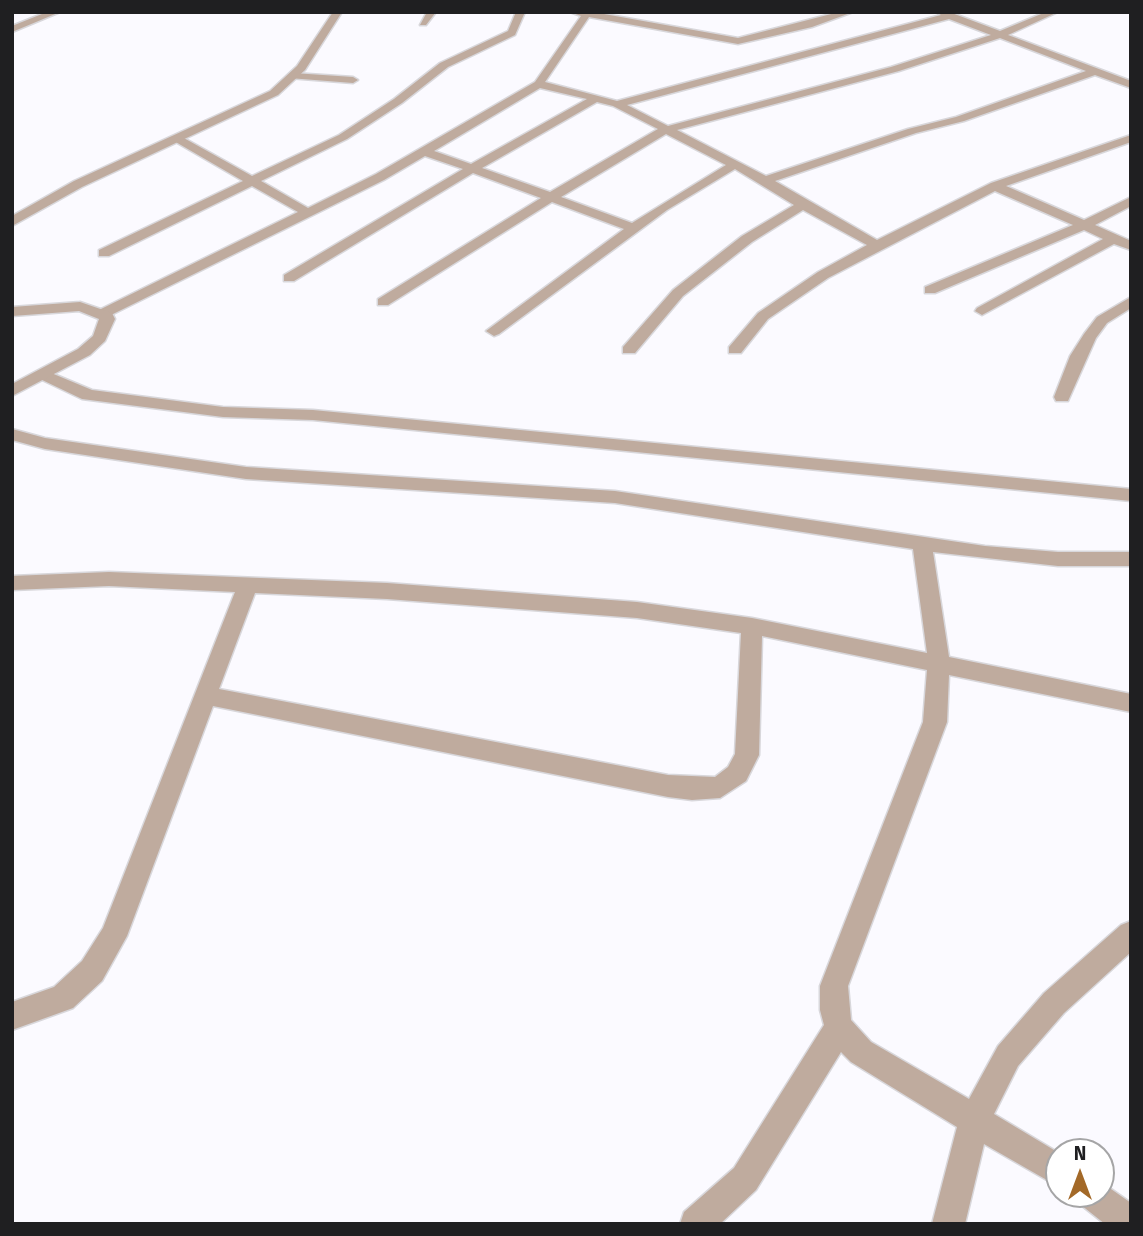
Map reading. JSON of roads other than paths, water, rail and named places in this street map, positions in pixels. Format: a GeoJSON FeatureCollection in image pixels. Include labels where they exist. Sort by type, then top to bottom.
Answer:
{"type":"FeatureCollection","features":[{"type":"Feature","properties":{"kind":"street"},"geometry":{"type":"LineString","coordinates":[[12,29],[56,12]]}},
{"type":"Feature","properties":{"kind":"street"},"geometry":{"type":"LineString","coordinates":[[12,222],[78,184],[266,97],[293,76],[338,12]]}},
{"type":"Feature","properties":{"kind":"street"},"geometry":{"type":"LineString","coordinates":[[423,23],[432,12]]}},
{"type":"Feature","properties":{"kind":"street"},"geometry":{"type":"LineString","coordinates":[[104,253],[343,137],[457,57],[512,33],[521,12]]}},
{"type":"Feature","properties":{"kind":"street"},"geometry":{"type":"LineString","coordinates":[[12,312],[80,306],[104,313],[308,213],[424,151],[539,84],[583,13],[684,29],[738,41],[809,26],[849,12]]}},
{"type":"Feature","properties":{"kind":"street"},"geometry":{"type":"LineString","coordinates":[[383,302],[549,198],[665,130],[895,69],[997,36],[1054,12]]}},
{"type":"Feature","properties":{"kind":"street"},"geometry":{"type":"LineString","coordinates":[[617,104],[945,14],[997,36],[1128,82]]}},
{"type":"Feature","properties":{"kind":"street"},"geometry":{"type":"LineString","coordinates":[[765,180],[912,131],[960,119],[1094,72]]}},
{"type":"Feature","properties":{"kind":"street"},"geometry":{"type":"LineString","coordinates":[[293,76],[353,80]]}},
{"type":"Feature","properties":{"kind":"street"},"geometry":{"type":"LineString","coordinates":[[539,84],[617,104],[765,180],[803,205],[877,245]]}},
{"type":"Feature","properties":{"kind":"street"},"geometry":{"type":"LineString","coordinates":[[289,278],[471,168],[597,98]]}},
{"type":"Feature","properties":{"kind":"street"},"geometry":{"type":"LineString","coordinates":[[735,351],[763,316],[823,275],[877,245],[995,186],[1131,138]]}},
{"type":"Feature","properties":{"kind":"street"},"geometry":{"type":"LineString","coordinates":[[178,139],[308,213]]}},
{"type":"Feature","properties":{"kind":"street"},"geometry":{"type":"LineString","coordinates":[[424,151],[635,228]]}},
{"type":"Feature","properties":{"kind":"street"},"geometry":{"type":"LineString","coordinates":[[495,331],[635,228],[734,165]]}},
{"type":"Feature","properties":{"kind":"street"},"geometry":{"type":"LineString","coordinates":[[995,186],[1131,246]]}},
{"type":"Feature","properties":{"kind":"street"},"geometry":{"type":"LineString","coordinates":[[930,290],[1085,225],[1131,201]]}},
{"type":"Feature","properties":{"kind":"street"},"geometry":{"type":"LineString","coordinates":[[629,350],[678,293],[747,239],[803,205]]}},
{"type":"Feature","properties":{"kind":"street"},"geometry":{"type":"LineString","coordinates":[[982,311],[1131,226]]}},
{"type":"Feature","properties":{"kind":"street"},"geometry":{"type":"LineString","coordinates":[[1062,397],[1078,356],[1089,337],[1102,320],[1131,302]]}},
{"type":"Feature","properties":{"kind":"street"},"geometry":{"type":"LineString","coordinates":[[12,391],[84,352],[100,338],[106,326],[104,313]]}},
{"type":"Feature","properties":{"kind":"street"},"geometry":{"type":"LineString","coordinates":[[44,375],[88,395],[223,412],[313,415],[1131,495]]}},
{"type":"Feature","properties":{"kind":"street"},"geometry":{"type":"LineString","coordinates":[[12,434],[45,443],[246,473],[615,497],[922,543],[1046,558],[1131,559]]}},
{"type":"Feature","properties":{"kind":"street"},"geometry":{"type":"LineString","coordinates":[[922,543],[939,662],[935,722],[834,986],[834,1010],[839,1028],[861,1052],[1045,1162]]}},
{"type":"Feature","properties":{"kind":"street"},"geometry":{"type":"LineString","coordinates":[[12,583],[109,579],[247,588],[415,593],[637,610],[752,626],[1131,703]]}},
{"type":"Feature","properties":{"kind":"street"},"geometry":{"type":"LineString","coordinates":[[12,1016],[63,998],[92,971],[113,936],[247,588]]}},
{"type":"Feature","properties":{"kind":"street"},"geometry":{"type":"LineString","coordinates":[[206,696],[668,786],[691,789],[720,787],[737,774],[747,755],[752,626]]}},
{"type":"Feature","properties":{"kind":"street"},"geometry":{"type":"LineString","coordinates":[[948,1224],[975,1119],[1008,1056],[1054,1003],[1131,934]]}},
{"type":"Feature","properties":{"kind":"street"},"geometry":{"type":"LineString","coordinates":[[696,1224],[745,1179],[839,1028]]}},
{"type":"Feature","properties":{"kind":"street"},"geometry":{"type":"LineString","coordinates":[[1111,1208],[1131,1223]]}}]}
